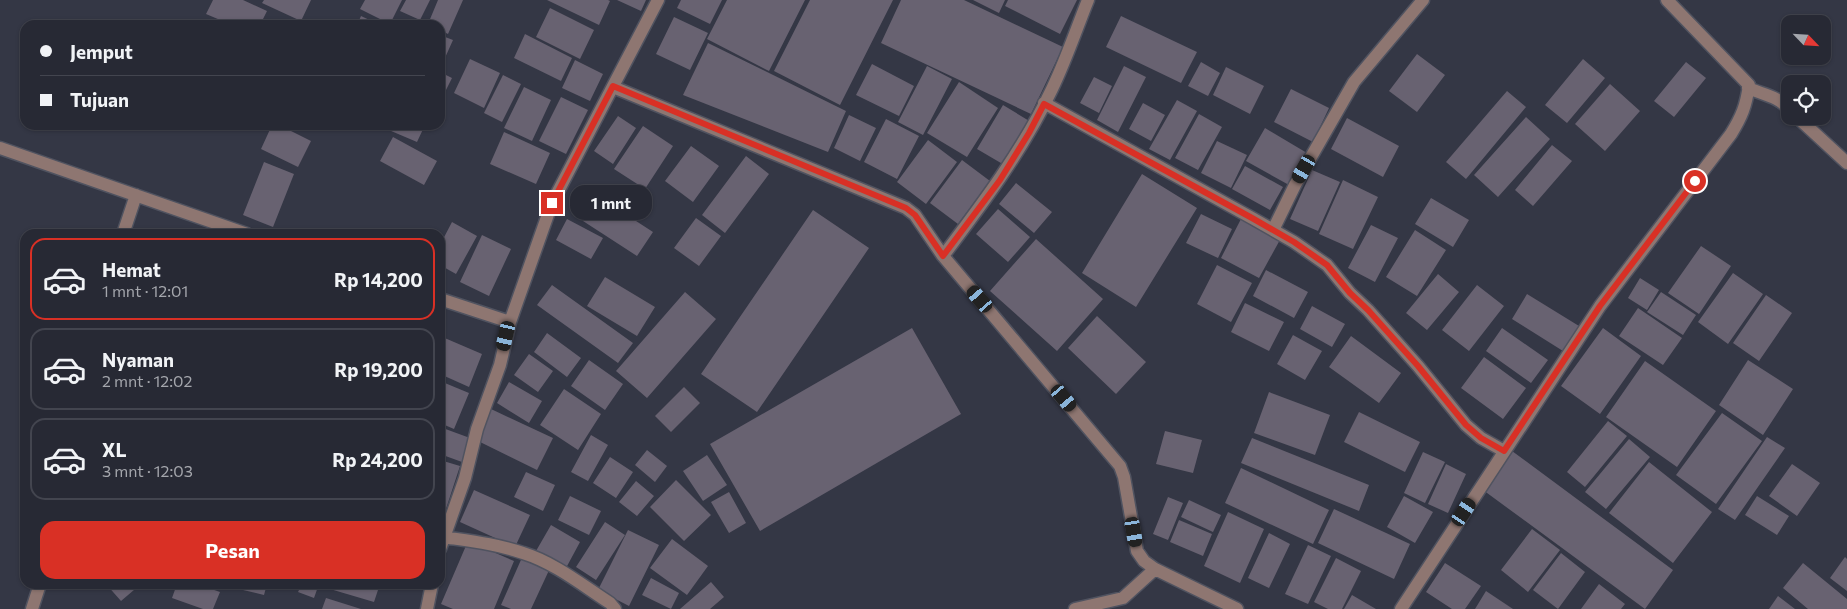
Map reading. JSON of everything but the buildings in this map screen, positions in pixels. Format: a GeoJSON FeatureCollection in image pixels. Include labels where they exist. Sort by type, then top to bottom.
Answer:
{"type":"FeatureCollection","features":[{"type":"Feature","properties":{"kind":"street"},"geometry":{"type":"LineString","coordinates":[[445,535],[465,478],[477,428],[500,365],[510,322],[552,203],[658,0]]}},
{"type":"Feature","properties":{"kind":"street"},"geometry":{"type":"LineString","coordinates":[[943,256],[1000,180],[1029,133],[1052,89],[1088,0]]}},
{"type":"Feature","properties":{"kind":"street"},"geometry":{"type":"LineString","coordinates":[[1273,230],[1295,185],[1354,82],[1423,0]]}},
{"type":"Feature","properties":{"kind":"street"},"geometry":{"type":"LineString","coordinates":[[1402,609],[1600,306],[1731,134],[1741,117],[1747,101],[1749,85],[1667,0]]}},
{"type":"Feature","properties":{"kind":"street"},"geometry":{"type":"LineString","coordinates":[[613,86],[906,208],[915,215],[943,256],[1120,466],[1124,477],[1138,551],[1144,561],[1155,569],[1237,609]]}},
{"type":"Feature","properties":{"kind":"street"},"geometry":{"type":"LineString","coordinates":[[1748,88],[1775,97],[1781,102]]}},
{"type":"Feature","properties":{"kind":"street"},"geometry":{"type":"LineString","coordinates":[[1044,104],[1273,230],[1327,265],[1350,293],[1368,310],[1418,366],[1466,425],[1481,438],[1504,451]]}},
{"type":"Feature","properties":{"kind":"street"},"geometry":{"type":"LineString","coordinates":[[1806,125],[1847,163]]}},
{"type":"Feature","properties":{"kind":"street"},"geometry":{"type":"LineString","coordinates":[[0,148],[233,229]]}},
{"type":"Feature","properties":{"kind":"street"},"geometry":{"type":"LineString","coordinates":[[126,229],[136,195]]}},
{"type":"Feature","properties":{"kind":"street"},"geometry":{"type":"LineString","coordinates":[[445,301],[510,322]]}},
{"type":"Feature","properties":{"kind":"street"},"geometry":{"type":"LineString","coordinates":[[445,543],[499,546],[525,553],[556,568],[610,603],[615,609]]}},
{"type":"Feature","properties":{"kind":"street"},"geometry":{"type":"LineString","coordinates":[[1075,609],[1123,598],[1155,569]]}},
{"type":"Feature","properties":{"kind":"street"},"geometry":{"type":"LineString","coordinates":[[32,609],[38,589]]}},
{"type":"Feature","properties":{"kind":"street"},"geometry":{"type":"LineString","coordinates":[[427,609],[431,589]]}},
{"type":"Feature","properties":{"kind":"route"},"geometry":{"type":"LineString","coordinates":[[552,203],[613,86],[906,208],[915,215],[943,256],[1000,180],[1029,133],[1044,104],[1252,218],[1294,242],[1327,265],[1350,293],[1359,300],[1418,366],[1466,425],[1481,438],[1504,451],[1600,306],[1695,181]]}}]}
